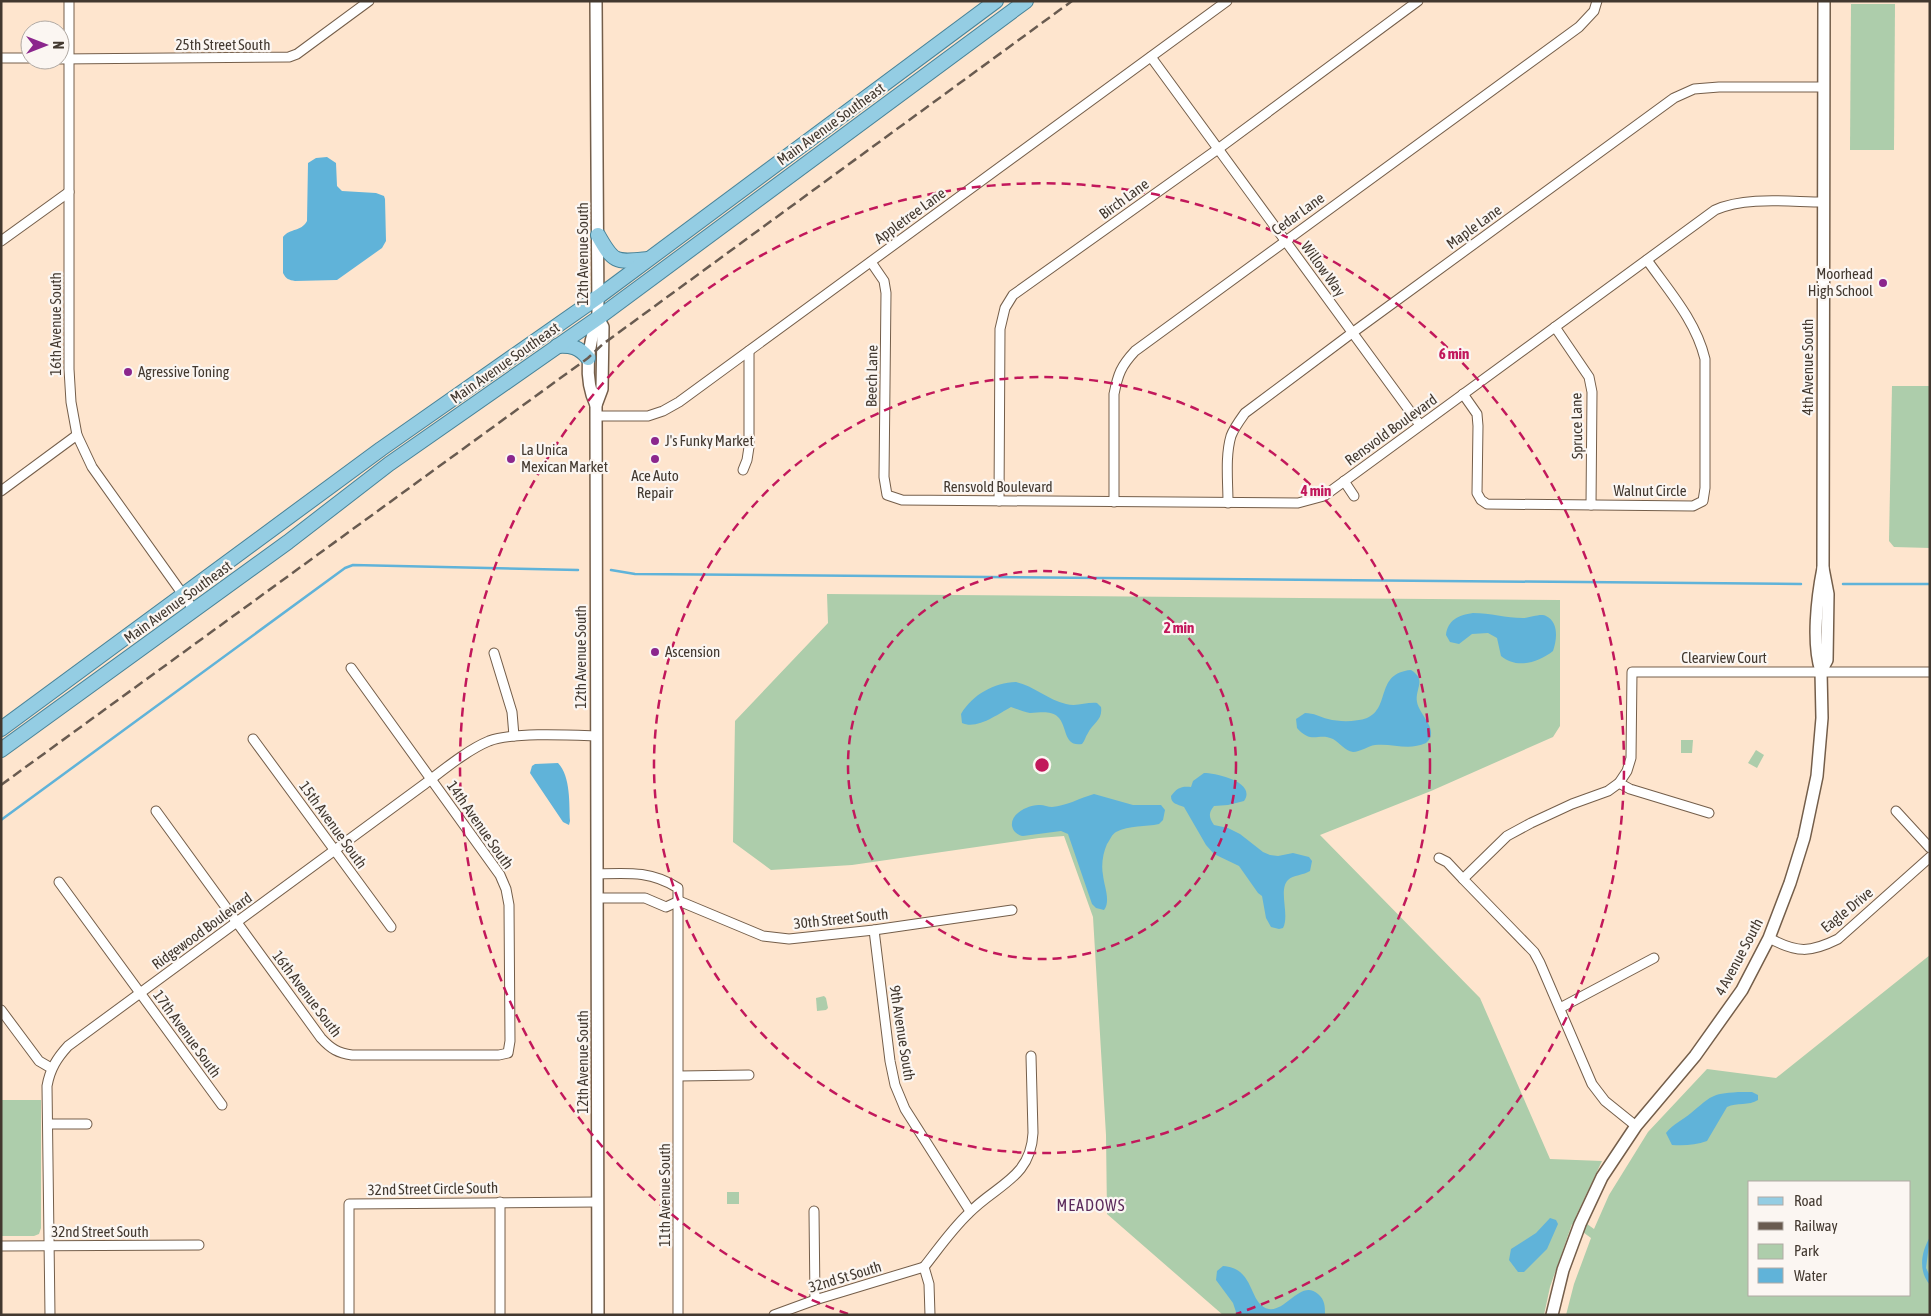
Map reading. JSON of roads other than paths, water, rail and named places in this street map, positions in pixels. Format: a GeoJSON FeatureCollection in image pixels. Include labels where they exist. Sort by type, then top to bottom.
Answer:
{"type":"FeatureCollection","features":[{"type":"Feature","properties":{"kind":"main road","name":"Main Avenue Southeast"},"geometry":{"type":"LineString","coordinates":[[1,729],[381,449],[598,297],[996,1]]}},
{"type":"Feature","properties":{"kind":"main road","name":"Main Avenue Southeast"},"geometry":{"type":"LineString","coordinates":[[1,750],[288,542],[389,464],[598,318],[1026,1]]}},
{"type":"Feature","properties":{"kind":"main road"},"geometry":{"type":"LineString","coordinates":[[598,234],[613,258],[625,261],[649,258]]}},
{"type":"Feature","properties":{"kind":"main road"},"geometry":{"type":"LineString","coordinates":[[557,346],[569,345],[577,348],[588,358]]}},
{"type":"Feature","properties":{"kind":"street","name":"16th Avenue South"},"geometry":{"type":"LineString","coordinates":[[67,20],[69,1]]}},
{"type":"Feature","properties":{"kind":"street","name":"25th Street South"},"geometry":{"type":"LineString","coordinates":[[70,58],[280,59],[297,54],[369,1]]}},
{"type":"Feature","properties":{"kind":"street","name":"12th Avenue South"},"geometry":{"type":"LineString","coordinates":[[596,1],[598,318],[603,327],[602,389],[596,410],[598,1315]]}},
{"type":"Feature","properties":{"kind":"street","name":"Appletree Lane"},"geometry":{"type":"LineString","coordinates":[[596,410],[648,416],[663,411],[679,402],[1227,1]]}},
{"type":"Feature","properties":{"kind":"street","name":"Birch Lane"},"geometry":{"type":"LineString","coordinates":[[999,501],[1000,329],[1005,308],[1013,295],[1218,149],[1418,1]]}},
{"type":"Feature","properties":{"kind":"street","name":"Cedar Lane"},"geometry":{"type":"LineString","coordinates":[[1114,502],[1114,394],[1117,377],[1123,363],[1135,351],[1579,27],[1594,10],[1597,1]]}},
{"type":"Feature","properties":{"kind":"street","name":"4th Avenue South"},"geometry":{"type":"LineString","coordinates":[[1823,568],[1824,1]]}},
{"type":"Feature","properties":{"kind":"street","name":"Willow Way"},"geometry":{"type":"LineString","coordinates":[[1151,57],[1420,425]]}},
{"type":"Feature","properties":{"kind":"street"},"geometry":{"type":"LineString","coordinates":[[1,58],[20,58]]}},
{"type":"Feature","properties":{"kind":"street","name":"16th Avenue South"},"geometry":{"type":"LineString","coordinates":[[64,70],[69,192],[69,369],[71,402],[77,435],[92,467],[194,610]]}},
{"type":"Feature","properties":{"kind":"street","name":"Maple Lane"},"geometry":{"type":"LineString","coordinates":[[1228,503],[1231,436],[1245,413],[1674,98],[1694,90],[1718,87],[1824,87]]}},
{"type":"Feature","properties":{"kind":"street"},"geometry":{"type":"LineString","coordinates":[[1,241],[69,192]]}},
{"type":"Feature","properties":{"kind":"street","name":"Rensvold Boulevard"},"geometry":{"type":"LineString","coordinates":[[887,495],[902,500],[1228,503],[1298,503],[1324,496],[1715,210],[1728,204],[1745,202],[1824,202]]}},
{"type":"Feature","properties":{"kind":"street","name":"Walnut Circle"},"geometry":{"type":"LineString","coordinates":[[1464,394],[1477,414],[1477,493],[1481,500],[1488,504],[1692,506],[1703,501],[1705,488],[1705,368],[1702,343],[1696,329],[1647,260]]}},
{"type":"Feature","properties":{"kind":"street","name":"Beech Lane"},"geometry":{"type":"LineString","coordinates":[[871,262],[884,281],[886,293],[884,478],[887,495]]}},
{"type":"Feature","properties":{"kind":"street"},"geometry":{"type":"LineString","coordinates":[[596,410],[591,394],[588,358],[591,337],[598,318]]}},
{"type":"Feature","properties":{"kind":"street","name":"Spruce Lane"},"geometry":{"type":"LineString","coordinates":[[1555,326],[1589,377],[1592,392],[1591,505]]}},
{"type":"Feature","properties":{"kind":"street"},"geometry":{"type":"LineString","coordinates":[[743,470],[749,447],[749,351]]}},
{"type":"Feature","properties":{"kind":"street"},"geometry":{"type":"LineString","coordinates":[[1,491],[77,435]]}},
{"type":"Feature","properties":{"kind":"street"},"geometry":{"type":"LineString","coordinates":[[1344,481],[1354,496]]}},
{"type":"Feature","properties":{"kind":"street","name":"4 Avenue South"},"geometry":{"type":"LineString","coordinates":[[1552,1315],[1563,1270],[1580,1224],[1602,1177],[1636,1126],[1695,1056],[1742,990],[1769,938],[1790,883],[1801,847],[1817,776],[1822,718],[1822,671],[1827,660],[1828,641],[1828,594],[1823,568]]}},
{"type":"Feature","properties":{"kind":"street"},"geometry":{"type":"LineString","coordinates":[[494,653],[512,712],[514,736]]}},
{"type":"Feature","properties":{"kind":"street","name":"14th Avenue South"},"geometry":{"type":"LineString","coordinates":[[351,668],[500,875],[506,889],[509,905],[510,1041],[508,1053]]}},
{"type":"Feature","properties":{"kind":"street","name":"Clearview Court"},"geometry":{"type":"LineString","coordinates":[[1619,783],[1628,771],[1631,758],[1632,672],[1930,672]]}},
{"type":"Feature","properties":{"kind":"street","name":"Ridgewood Boulevard"},"geometry":{"type":"LineString","coordinates":[[50,1315],[49,1124],[47,1086],[51,1068],[68,1046],[431,779],[476,748],[490,741],[514,736],[596,736]]}},
{"type":"Feature","properties":{"kind":"street","name":"15th Avenue South"},"geometry":{"type":"LineString","coordinates":[[253,739],[391,927]]}},
{"type":"Feature","properties":{"kind":"street"},"geometry":{"type":"LineString","coordinates":[[1463,878],[1507,836],[1572,804],[1608,790],[1619,783],[1630,789],[1709,813]]}},
{"type":"Feature","properties":{"kind":"street","name":"16th Avenue South"},"geometry":{"type":"LineString","coordinates":[[156,811],[330,1048],[342,1054],[352,1055],[499,1055],[508,1053]]}},
{"type":"Feature","properties":{"kind":"street"},"geometry":{"type":"LineString","coordinates":[[1896,811],[1930,848]]}},
{"type":"Feature","properties":{"kind":"street","name":"Eagle Drive"},"geometry":{"type":"LineString","coordinates":[[1769,938],[1779,944],[1804,950],[1821,947],[1838,939],[1930,857]]}},
{"type":"Feature","properties":{"kind":"street"},"geometry":{"type":"LineString","coordinates":[[1439,858],[1447,862],[1534,952],[1592,1084],[1606,1101],[1636,1126]]}},
{"type":"Feature","properties":{"kind":"street"},"geometry":{"type":"LineString","coordinates":[[598,874],[647,874],[667,881],[678,888],[679,901]]}},
{"type":"Feature","properties":{"kind":"street","name":"17th Avenue South"},"geometry":{"type":"LineString","coordinates":[[59,882],[222,1104]]}},
{"type":"Feature","properties":{"kind":"street","name":"30th Street South"},"geometry":{"type":"LineString","coordinates":[[598,898],[645,898],[666,907],[679,901],[763,936],[789,938],[874,930],[1012,910]]}},
{"type":"Feature","properties":{"kind":"street","name":"11th Avenue South"},"geometry":{"type":"LineString","coordinates":[[678,1315],[679,901]]}},
{"type":"Feature","properties":{"kind":"street","name":"9th Avenue South"},"geometry":{"type":"LineString","coordinates":[[874,930],[890,1060],[896,1085],[905,1109],[970,1211]]}},
{"type":"Feature","properties":{"kind":"street"},"geometry":{"type":"LineString","coordinates":[[1560,1008],[1654,958]]}},
{"type":"Feature","properties":{"kind":"street"},"geometry":{"type":"LineString","coordinates":[[1,1010],[39,1061],[51,1068]]}},
{"type":"Feature","properties":{"kind":"street"},"geometry":{"type":"LineString","coordinates":[[930,1315],[929,1284],[924,1266],[970,1211],[1009,1181],[1020,1170],[1029,1156],[1033,1143],[1032,1056]]}},
{"type":"Feature","properties":{"kind":"street"},"geometry":{"type":"LineString","coordinates":[[679,1076],[749,1075]]}},
{"type":"Feature","properties":{"kind":"street"},"geometry":{"type":"LineString","coordinates":[[49,1124],[87,1124]]}},
{"type":"Feature","properties":{"kind":"street"},"geometry":{"type":"LineString","coordinates":[[500,1202],[500,1315]]}},
{"type":"Feature","properties":{"kind":"street","name":"32nd Street Circle South"},"geometry":{"type":"LineString","coordinates":[[349,1315],[349,1204],[598,1202]]}},
{"type":"Feature","properties":{"kind":"street"},"geometry":{"type":"LineString","coordinates":[[814,1211],[815,1300]]}},
{"type":"Feature","properties":{"kind":"street","name":"32nd Street South"},"geometry":{"type":"LineString","coordinates":[[1,1246],[199,1245]]}},
{"type":"Feature","properties":{"kind":"street","name":"32nd St South"},"geometry":{"type":"LineString","coordinates":[[774,1315],[815,1300],[924,1266]]}},
{"type":"Feature","properties":{"kind":"water"},"geometry":{"type":"Polygon","coordinates":[[[327,157],[336,163],[337,186],[342,191],[376,193],[384,196],[386,241],[382,248],[337,280],[291,280],[283,273],[283,237],[289,232],[302,227],[307,221],[308,163],[316,158],[327,157]]]}},
{"type":"Feature","properties":{"kind":"water"},"geometry":{"type":"Polygon","coordinates":[[[1473,613],[1517,618],[1546,616],[1553,622],[1556,632],[1553,651],[1541,659],[1520,663],[1507,660],[1501,656],[1497,638],[1488,633],[1472,634],[1459,644],[1450,642],[1446,635],[1451,622],[1458,617],[1473,613]]]}},
{"type":"Feature","properties":{"kind":"water"},"geometry":{"type":"Polygon","coordinates":[[[1411,670],[1418,677],[1417,702],[1430,728],[1430,738],[1426,743],[1407,747],[1375,745],[1353,752],[1347,750],[1333,739],[1307,736],[1297,728],[1296,719],[1305,713],[1337,721],[1353,721],[1367,718],[1379,707],[1392,677],[1411,670]]]}},
{"type":"Feature","properties":{"kind":"water"},"geometry":{"type":"Polygon","coordinates":[[[1016,682],[1066,704],[1097,703],[1101,707],[1101,715],[1082,744],[1072,742],[1058,717],[1048,713],[1030,713],[1011,707],[981,723],[968,725],[962,723],[961,714],[978,695],[992,687],[1016,682]]]}},
{"type":"Feature","properties":{"kind":"water"},"geometry":{"type":"Polygon","coordinates":[[[558,763],[567,783],[570,807],[569,825],[563,822],[530,773],[532,766],[535,764],[558,763]]]}},
{"type":"Feature","properties":{"kind":"water"},"geometry":{"type":"Polygon","coordinates":[[[1204,773],[1233,780],[1245,789],[1247,794],[1244,801],[1214,806],[1210,816],[1214,825],[1228,828],[1240,834],[1263,852],[1270,855],[1278,856],[1293,853],[1309,857],[1312,861],[1310,871],[1290,878],[1285,884],[1285,923],[1283,928],[1271,927],[1266,918],[1262,896],[1239,866],[1214,854],[1206,845],[1184,807],[1172,801],[1171,796],[1175,791],[1182,787],[1191,787],[1193,781],[1204,773]]]}},
{"type":"Feature","properties":{"kind":"water"},"geometry":{"type":"Polygon","coordinates":[[[1094,794],[1133,805],[1161,805],[1165,810],[1163,820],[1159,824],[1132,827],[1113,834],[1107,844],[1102,863],[1107,898],[1104,910],[1096,908],[1092,904],[1068,834],[1061,831],[1023,836],[1016,833],[1012,826],[1012,821],[1017,813],[1026,808],[1036,805],[1050,807],[1068,804],[1094,794]]]}},
{"type":"Feature","properties":{"kind":"water"},"geometry":{"type":"Polygon","coordinates":[[[1738,1092],[1752,1092],[1758,1095],[1758,1100],[1727,1107],[1707,1141],[1690,1145],[1672,1145],[1666,1133],[1672,1127],[1712,1097],[1738,1092]]]}},
{"type":"Feature","properties":{"kind":"water"},"geometry":{"type":"Polygon","coordinates":[[[1550,1218],[1556,1220],[1558,1224],[1547,1249],[1524,1272],[1518,1272],[1509,1260],[1511,1249],[1536,1233],[1550,1218]]]}},
{"type":"Feature","properties":{"kind":"water"},"geometry":{"type":"Polygon","coordinates":[[[1930,1237],[1926,1268],[1930,1276],[1930,1285],[1922,1268],[1922,1261],[1930,1237]]]}},
{"type":"Feature","properties":{"kind":"water"},"geometry":{"type":"Polygon","coordinates":[[[1223,1266],[1234,1268],[1247,1279],[1262,1306],[1275,1309],[1300,1293],[1312,1290],[1322,1299],[1325,1306],[1325,1315],[1237,1315],[1233,1303],[1216,1280],[1217,1271],[1223,1266]]]}},
{"type":"Feature","properties":{"kind":"waterway"},"geometry":{"type":"LineString","coordinates":[[1,820],[345,568],[353,565],[578,570]]}},
{"type":"Feature","properties":{"kind":"waterway"},"geometry":{"type":"LineString","coordinates":[[611,570],[635,574],[1801,584]]}},
{"type":"Feature","properties":{"kind":"waterway"},"geometry":{"type":"LineString","coordinates":[[1843,584],[1930,584]]}},
{"type":"Feature","properties":{"kind":"railway"},"geometry":{"type":"LineString","coordinates":[[1,785],[588,358],[603,344],[1072,1]]}},
{"type":"Feature","properties":{"kind":"place","name":"Moorhead High School"},"geometry":{"type":"Point","coordinates":[1883,283]}},
{"type":"Feature","properties":{"kind":"place","name":"Agressive Toning"},"geometry":{"type":"Point","coordinates":[128,372]}},
{"type":"Feature","properties":{"kind":"place","name":"J's Funky Market"},"geometry":{"type":"Point","coordinates":[655,441]}},
{"type":"Feature","properties":{"kind":"place","name":"La Unica Mexican Market"},"geometry":{"type":"Point","coordinates":[511,459]}},
{"type":"Feature","properties":{"kind":"place","name":"Ace Auto Repair"},"geometry":{"type":"Point","coordinates":[655,459]}},
{"type":"Feature","properties":{"kind":"place","name":"Ascension"},"geometry":{"type":"Point","coordinates":[655,652]}},
{"type":"Feature","properties":{"kind":"district","name":"MEADOWS"},"geometry":{"type":"Point","coordinates":[1091,1205]}}]}
